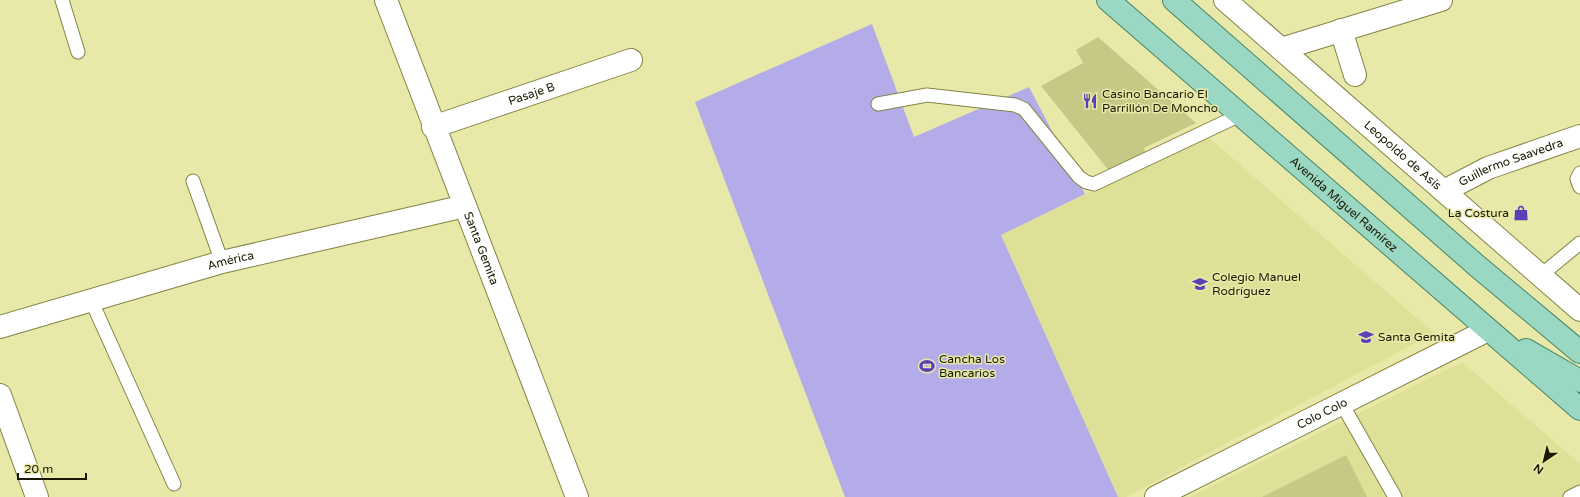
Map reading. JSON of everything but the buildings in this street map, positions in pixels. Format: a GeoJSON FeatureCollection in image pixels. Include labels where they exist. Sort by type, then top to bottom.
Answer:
{"type":"FeatureCollection","features":[{"type":"Feature","properties":{"kind":"main road","name":"Avenida Miguel Ramírez"},"geometry":{"type":"LineString","coordinates":[[1108,0],[1580,409]]}},
{"type":"Feature","properties":{"kind":"main road"},"geometry":{"type":"LineString","coordinates":[[1174,0],[1470,260],[1580,352]]}},
{"type":"Feature","properties":{"kind":"main road"},"geometry":{"type":"LineString","coordinates":[[1488,330],[1580,381]]}},
{"type":"Feature","properties":{"kind":"street","name":"Santa Gemita"},"geometry":{"type":"LineString","coordinates":[[386,0],[433,127],[577,497]]}},
{"type":"Feature","properties":{"kind":"street","name":"Leopoldo de Asís"},"geometry":{"type":"LineString","coordinates":[[1225,0],[1580,310]]}},
{"type":"Feature","properties":{"kind":"street"},"geometry":{"type":"LineString","coordinates":[[1281,49],[1441,0]]}},
{"type":"Feature","properties":{"kind":"street"},"geometry":{"type":"LineString","coordinates":[[1341,30],[1355,75]]}},
{"type":"Feature","properties":{"kind":"street","name":"Pasaje B"},"geometry":{"type":"LineString","coordinates":[[433,127],[631,60]]}},
{"type":"Feature","properties":{"kind":"street","name":"Guillermo Saavedra"},"geometry":{"type":"LineString","coordinates":[[1444,191],[1488,168],[1580,136]]}},
{"type":"Feature","properties":{"kind":"street","name":"América"},"geometry":{"type":"LineString","coordinates":[[0,327],[222,262],[465,206]]}},
{"type":"Feature","properties":{"kind":"street","name":"Colo Colo"},"geometry":{"type":"LineString","coordinates":[[1156,497],[1488,330]]}},
{"type":"Feature","properties":{"kind":"street"},"geometry":{"type":"LineString","coordinates":[[0,395],[37,497]]}},
{"type":"Feature","properties":{"kind":"lane"},"geometry":{"type":"LineString","coordinates":[[62,0],[78,52]]}},
{"type":"Feature","properties":{"kind":"lane"},"geometry":{"type":"LineString","coordinates":[[878,104],[927,95],[1015,105],[1024,109],[1079,177],[1086,182],[1094,184],[1240,115]]}},
{"type":"Feature","properties":{"kind":"lane"},"geometry":{"type":"LineString","coordinates":[[1580,173],[1577,179],[1580,187]]}},
{"type":"Feature","properties":{"kind":"lane"},"geometry":{"type":"LineString","coordinates":[[193,181],[222,262]]}},
{"type":"Feature","properties":{"kind":"lane"},"geometry":{"type":"LineString","coordinates":[[1540,276],[1580,243]]}},
{"type":"Feature","properties":{"kind":"lane"},"geometry":{"type":"LineString","coordinates":[[91,300],[174,484]]}},
{"type":"Feature","properties":{"kind":"lane"},"geometry":{"type":"LineString","coordinates":[[1342,404],[1395,497]]}},
{"type":"Feature","properties":{"kind":"lane"},"geometry":{"type":"LineString","coordinates":[[1570,497],[1580,492]]}},
{"type":"Feature","properties":{"kind":"shaded area","name":"Cancha Los Bancarios"},"geometry":{"type":"Polygon","coordinates":[[[872,24],[914,137],[1029,87],[1085,194],[1001,235],[1118,497],[845,497],[695,102],[872,24]]]}},
{"type":"Feature","properties":{"kind":"shaded area","name":"Colegio Manuel Rodríguez"},"geometry":{"type":"Polygon","coordinates":[[[1207,136],[1434,333],[1126,497],[1118,497],[1001,235],[1207,136]]]}},
{"type":"Feature","properties":{"kind":"shaded area"},"geometry":{"type":"Polygon","coordinates":[[[1462,362],[1580,464],[1580,497],[1190,497],[1462,362]]]}},
{"type":"Feature","properties":{"kind":"place","name":"Casino Bancario El Parrillón De Moncho"},"geometry":{"type":"Point","coordinates":[1090,101]}},
{"type":"Feature","properties":{"kind":"place","name":"La Costura"},"geometry":{"type":"Point","coordinates":[1521,213]}},
{"type":"Feature","properties":{"kind":"place","name":"Colegio Manuel Rodríguez"},"geometry":{"type":"Point","coordinates":[1200,284]}},
{"type":"Feature","properties":{"kind":"place","name":"Santa Gemita"},"geometry":{"type":"Point","coordinates":[1366,337]}},
{"type":"Feature","properties":{"kind":"place","name":"Cancha Los Bancarios"},"geometry":{"type":"Point","coordinates":[927,366]}}]}
